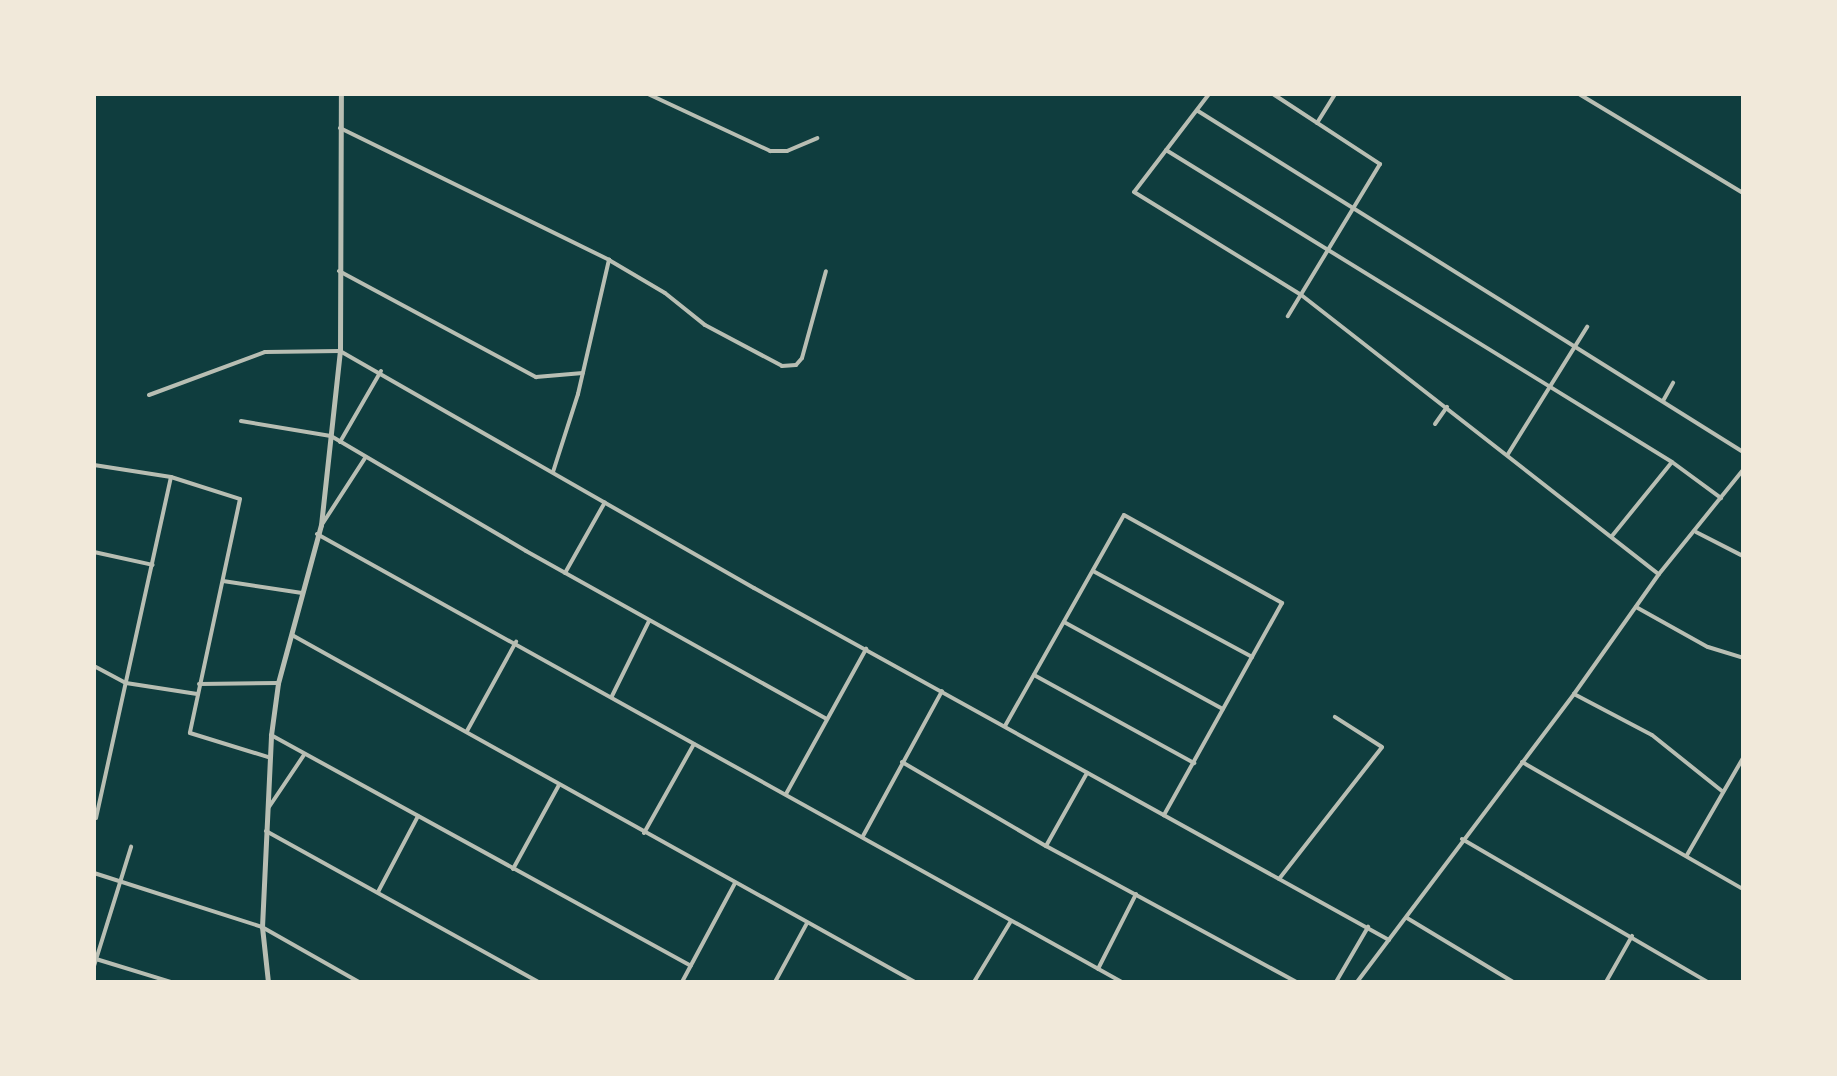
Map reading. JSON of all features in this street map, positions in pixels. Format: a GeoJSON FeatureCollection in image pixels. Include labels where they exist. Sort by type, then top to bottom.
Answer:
{"type":"FeatureCollection","features":[{"type":"Feature","properties":{"kind":"street"},"geometry":{"type":"LineString","coordinates":[[321,525],[340,351],[341,94]]}},
{"type":"Feature","properties":{"kind":"street"},"geometry":{"type":"LineString","coordinates":[[648,94],[770,151],[787,151],[817,138]]}},
{"type":"Feature","properties":{"kind":"street"},"geometry":{"type":"LineString","coordinates":[[1209,94],[1134,192],[1300,294],[1659,574]]}},
{"type":"Feature","properties":{"kind":"street"},"geometry":{"type":"LineString","coordinates":[[1273,94],[1380,164],[1288,316]]}},
{"type":"Feature","properties":{"kind":"street"},"geometry":{"type":"LineString","coordinates":[[1317,123],[1335,94]]}},
{"type":"Feature","properties":{"kind":"street"},"geometry":{"type":"LineString","coordinates":[[1579,94],[1743,193]]}},
{"type":"Feature","properties":{"kind":"street"},"geometry":{"type":"LineString","coordinates":[[1198,111],[1743,452]]}},
{"type":"Feature","properties":{"kind":"street"},"geometry":{"type":"LineString","coordinates":[[340,128],[609,260],[665,293],[705,325],[773,363],[791,367],[804,354],[826,271]]}},
{"type":"Feature","properties":{"kind":"street"},"geometry":{"type":"LineString","coordinates":[[1166,150],[1672,462],[1721,498]]}},
{"type":"Feature","properties":{"kind":"street"},"geometry":{"type":"LineString","coordinates":[[553,472],[583,373],[609,260]]}},
{"type":"Feature","properties":{"kind":"street"},"geometry":{"type":"LineString","coordinates":[[339,271],[536,377],[583,373]]}},
{"type":"Feature","properties":{"kind":"street"},"geometry":{"type":"LineString","coordinates":[[1508,454],[1587,327]]}},
{"type":"Feature","properties":{"kind":"street"},"geometry":{"type":"LineString","coordinates":[[149,395],[253,354],[275,350],[340,351],[381,371],[605,502],[1389,940]]}},
{"type":"Feature","properties":{"kind":"street"},"geometry":{"type":"LineString","coordinates":[[340,442],[381,371]]}},
{"type":"Feature","properties":{"kind":"street"},"geometry":{"type":"LineString","coordinates":[[1663,401],[1673,383]]}},
{"type":"Feature","properties":{"kind":"street"},"geometry":{"type":"LineString","coordinates":[[1435,424],[1447,407]]}},
{"type":"Feature","properties":{"kind":"street"},"geometry":{"type":"LineString","coordinates":[[241,421],[331,436],[565,573],[826,719]]}},
{"type":"Feature","properties":{"kind":"street"},"geometry":{"type":"LineString","coordinates":[[268,982],[262,927],[265,813],[268,757],[278,683],[317,534],[365,458]]}},
{"type":"Feature","properties":{"kind":"street"},"geometry":{"type":"LineString","coordinates":[[1612,536],[1672,462]]}},
{"type":"Feature","properties":{"kind":"street"},"geometry":{"type":"LineString","coordinates":[[94,465],[171,477],[240,499],[199,684],[191,735],[268,757]]}},
{"type":"Feature","properties":{"kind":"street"},"geometry":{"type":"LineString","coordinates":[[1357,982],[1574,694],[1659,574],[1743,470]]}},
{"type":"Feature","properties":{"kind":"street"},"geometry":{"type":"LineString","coordinates":[[96,818],[171,477]]}},
{"type":"Feature","properties":{"kind":"street"},"geometry":{"type":"LineString","coordinates":[[565,573],[605,502]]}},
{"type":"Feature","properties":{"kind":"street"},"geometry":{"type":"LineString","coordinates":[[1005,726],[1124,515],[1282,603],[1164,816]]}},
{"type":"Feature","properties":{"kind":"street"},"geometry":{"type":"LineString","coordinates":[[1696,532],[1743,556]]}},
{"type":"Feature","properties":{"kind":"street"},"geometry":{"type":"LineString","coordinates":[[317,534],[516,642],[1122,982]]}},
{"type":"Feature","properties":{"kind":"street"},"geometry":{"type":"LineString","coordinates":[[94,552],[153,565]]}},
{"type":"Feature","properties":{"kind":"street"},"geometry":{"type":"LineString","coordinates":[[1093,571],[1252,657]]}},
{"type":"Feature","properties":{"kind":"street"},"geometry":{"type":"LineString","coordinates":[[223,581],[302,593]]}},
{"type":"Feature","properties":{"kind":"street"},"geometry":{"type":"LineString","coordinates":[[1636,607],[1708,647],[1743,658]]}},
{"type":"Feature","properties":{"kind":"street"},"geometry":{"type":"LineString","coordinates":[[612,696],[649,621]]}},
{"type":"Feature","properties":{"kind":"street"},"geometry":{"type":"LineString","coordinates":[[1064,622],[1223,710]]}},
{"type":"Feature","properties":{"kind":"street"},"geometry":{"type":"LineString","coordinates":[[292,635],[915,982]]}},
{"type":"Feature","properties":{"kind":"street"},"geometry":{"type":"LineString","coordinates":[[467,731],[516,642]]}},
{"type":"Feature","properties":{"kind":"street"},"geometry":{"type":"LineString","coordinates":[[786,794],[866,648]]}},
{"type":"Feature","properties":{"kind":"street"},"geometry":{"type":"LineString","coordinates":[[94,666],[126,683],[197,694]]}},
{"type":"Feature","properties":{"kind":"street"},"geometry":{"type":"LineString","coordinates":[[1034,675],[1194,763]]}},
{"type":"Feature","properties":{"kind":"street"},"geometry":{"type":"LineString","coordinates":[[199,684],[278,683]]}},
{"type":"Feature","properties":{"kind":"street"},"geometry":{"type":"LineString","coordinates":[[863,837],[942,691]]}},
{"type":"Feature","properties":{"kind":"street"},"geometry":{"type":"LineString","coordinates":[[1574,694],[1652,735],[1722,791]]}},
{"type":"Feature","properties":{"kind":"street"},"geometry":{"type":"LineString","coordinates":[[1279,879],[1382,747],[1335,717]]}},
{"type":"Feature","properties":{"kind":"street"},"geometry":{"type":"LineString","coordinates":[[271,735],[691,966]]}},
{"type":"Feature","properties":{"kind":"street"},"geometry":{"type":"LineString","coordinates":[[644,833],[694,743]]}},
{"type":"Feature","properties":{"kind":"street"},"geometry":{"type":"LineString","coordinates":[[265,813],[305,754]]}},
{"type":"Feature","properties":{"kind":"street"},"geometry":{"type":"LineString","coordinates":[[1687,855],[1743,758]]}},
{"type":"Feature","properties":{"kind":"street"},"geometry":{"type":"LineString","coordinates":[[902,762],[1046,846],[1296,982]]}},
{"type":"Feature","properties":{"kind":"street"},"geometry":{"type":"LineString","coordinates":[[1522,762],[1743,889]]}},
{"type":"Feature","properties":{"kind":"street"},"geometry":{"type":"LineString","coordinates":[[1046,846],[1087,773]]}},
{"type":"Feature","properties":{"kind":"street"},"geometry":{"type":"LineString","coordinates":[[513,869],[559,785]]}},
{"type":"Feature","properties":{"kind":"street"},"geometry":{"type":"LineString","coordinates":[[378,893],[418,816]]}},
{"type":"Feature","properties":{"kind":"street"},"geometry":{"type":"LineString","coordinates":[[266,831],[538,982]]}},
{"type":"Feature","properties":{"kind":"street"},"geometry":{"type":"LineString","coordinates":[[1462,839],[1708,982]]}},
{"type":"Feature","properties":{"kind":"street"},"geometry":{"type":"LineString","coordinates":[[94,966],[131,847]]}},
{"type":"Feature","properties":{"kind":"street"},"geometry":{"type":"LineString","coordinates":[[94,873],[262,927],[359,982]]}},
{"type":"Feature","properties":{"kind":"street"},"geometry":{"type":"LineString","coordinates":[[682,982],[735,883]]}},
{"type":"Feature","properties":{"kind":"street"},"geometry":{"type":"LineString","coordinates":[[1098,969],[1136,894]]}},
{"type":"Feature","properties":{"kind":"street"},"geometry":{"type":"LineString","coordinates":[[1407,918],[1513,982]]}},
{"type":"Feature","properties":{"kind":"street"},"geometry":{"type":"LineString","coordinates":[[974,982],[1011,921]]}},
{"type":"Feature","properties":{"kind":"street"},"geometry":{"type":"LineString","coordinates":[[775,982],[807,923]]}},
{"type":"Feature","properties":{"kind":"street"},"geometry":{"type":"LineString","coordinates":[[1336,982],[1368,927]]}},
{"type":"Feature","properties":{"kind":"street"},"geometry":{"type":"LineString","coordinates":[[1606,982],[1632,936]]}},
{"type":"Feature","properties":{"kind":"street"},"geometry":{"type":"LineString","coordinates":[[95,958],[171,982]]}}]}
